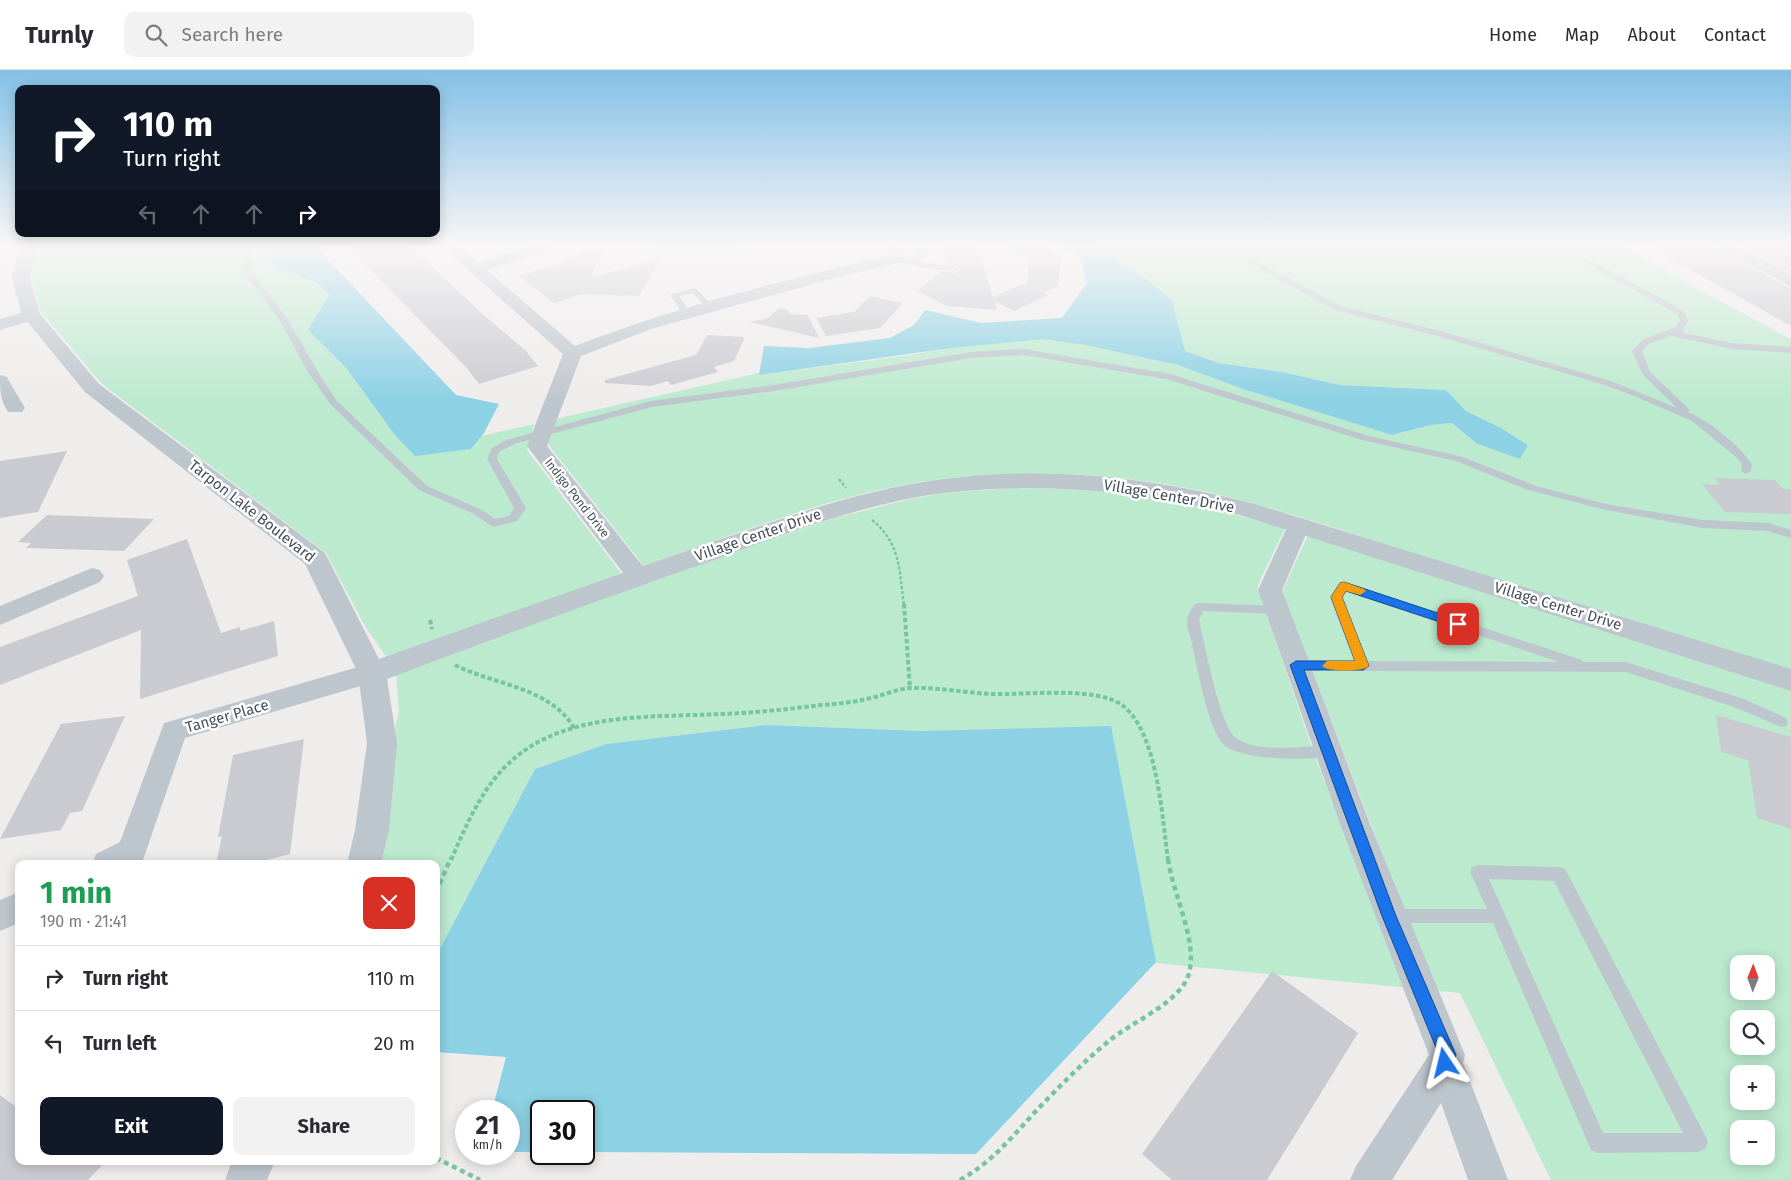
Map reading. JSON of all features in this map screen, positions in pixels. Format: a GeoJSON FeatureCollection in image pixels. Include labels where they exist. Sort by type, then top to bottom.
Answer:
{"type":"FeatureCollection","features":[{"type":"Feature","properties":{"kind":"street","name":"Tarpon Lake Boulevard"},"geometry":{"type":"LineString","coordinates":[[26,296],[31,315],[92,388],[316,559],[372,672],[382,743],[372,830],[365,860]]}},
{"type":"Feature","properties":{"kind":"street"},"geometry":{"type":"LineString","coordinates":[[505,296],[573,353]]}},
{"type":"Feature","properties":{"kind":"street"},"geometry":{"type":"LineString","coordinates":[[539,435],[573,353],[645,325],[752,296]]}},
{"type":"Feature","properties":{"kind":"street"},"geometry":{"type":"LineString","coordinates":[[0,325],[31,315]]}},
{"type":"Feature","properties":{"kind":"street"},"geometry":{"type":"LineString","coordinates":[[0,381],[15,408]]}},
{"type":"Feature","properties":{"kind":"street","name":"Indigo Pond Drive"},"geometry":{"type":"LineString","coordinates":[[539,435],[536,446],[638,576]]}},
{"type":"Feature","properties":{"kind":"street","name":"Village Center Drive"},"geometry":{"type":"LineString","coordinates":[[372,672],[638,576],[856,504],[911,492],[981,482],[1052,480],[1090,482],[1197,497],[1299,525],[1791,680]]}},
{"type":"Feature","properties":{"kind":"street"},"geometry":{"type":"LineString","coordinates":[[1299,525],[1270,590],[1327,751],[1389,916],[1448,1055],[1445,1063],[1370,1180]]}},
{"type":"Feature","properties":{"kind":"street"},"geometry":{"type":"LineString","coordinates":[[0,616],[92,576]]}},
{"type":"Feature","properties":{"kind":"street","name":"Tanger Place"},"geometry":{"type":"LineString","coordinates":[[114,860],[132,851],[174,731],[372,672]]}},
{"type":"Feature","properties":{"kind":"street"},"geometry":{"type":"LineString","coordinates":[[0,916],[15,909]]}},
{"type":"Feature","properties":{"kind":"street"},"geometry":{"type":"LineString","coordinates":[[1445,1063],[1488,1180]]}},
{"type":"Feature","properties":{"kind":"street"},"geometry":{"type":"LineString","coordinates":[[246,1180],[252,1165]]}},
{"type":"Feature","properties":{"kind":"lane"},"geometry":{"type":"LineString","coordinates":[[266,296],[283,318],[314,374],[329,396],[362,431],[423,488],[478,512],[493,523],[513,519],[518,515],[520,508],[509,485],[495,465],[493,453],[498,447],[651,404],[774,388],[971,355],[1024,352],[1167,376],[1366,438],[1459,459],[1532,488],[1606,507],[1703,524],[1768,526],[1791,534]]}},
{"type":"Feature","properties":{"kind":"lane"},"geometry":{"type":"LineString","coordinates":[[675,296],[687,313]]}},
{"type":"Feature","properties":{"kind":"lane"},"geometry":{"type":"LineString","coordinates":[[700,296],[711,307]]}},
{"type":"Feature","properties":{"kind":"lane"},"geometry":{"type":"LineString","coordinates":[[1315,296],[1338,308],[1437,333],[1608,384],[1695,418]]}},
{"type":"Feature","properties":{"kind":"lane"},"geometry":{"type":"LineString","coordinates":[[1651,296],[1676,309],[1684,317],[1684,325],[1670,333],[1645,342],[1637,351],[1638,357],[1649,377],[1740,455],[1747,464],[1746,471]]}},
{"type":"Feature","properties":{"kind":"lane"},"geometry":{"type":"LineString","coordinates":[[1670,333],[1732,346],[1791,350]]}},
{"type":"Feature","properties":{"kind":"lane"},"geometry":{"type":"LineString","coordinates":[[1363,666],[1336,597],[1344,586],[1589,667]]}},
{"type":"Feature","properties":{"kind":"lane"},"geometry":{"type":"LineString","coordinates":[[1277,610],[1215,607],[1199,608],[1196,613],[1193,621],[1218,721],[1227,740],[1240,747],[1281,752],[1327,751]]}},
{"type":"Feature","properties":{"kind":"lane"},"geometry":{"type":"LineString","coordinates":[[1296,665],[1626,667],[1740,702],[1781,722]]}},
{"type":"Feature","properties":{"kind":"lane"},"geometry":{"type":"LineString","coordinates":[[1478,872],[1559,874],[1698,1142],[1598,1143],[1498,916],[1478,872]]}},
{"type":"Feature","properties":{"kind":"lane"},"geometry":{"type":"LineString","coordinates":[[1389,916],[1498,916]]}},
{"type":"Feature","properties":{"kind":"path"},"geometry":{"type":"LineString","coordinates":[[839,478],[863,514],[886,531],[896,552],[905,611],[910,688]]}},
{"type":"Feature","properties":{"kind":"path"},"geometry":{"type":"LineString","coordinates":[[430,620],[441,648],[452,663],[461,670],[500,682],[558,707],[568,714],[574,728]]}},
{"type":"Feature","properties":{"kind":"path"},"geometry":{"type":"LineString","coordinates":[[440,884],[484,791],[494,775],[512,758],[552,735],[574,728],[641,718],[764,711],[848,702],[875,698],[910,688],[998,694],[1068,694],[1116,701],[1127,708],[1140,730],[1155,777],[1163,811],[1171,880],[1190,955],[1189,975],[1181,988],[1168,1000],[1124,1028],[1080,1066],[1035,1112],[1004,1149],[984,1167],[960,1180]]}},
{"type":"Feature","properties":{"kind":"path"},"geometry":{"type":"LineString","coordinates":[[440,1160],[480,1180]]}},
{"type":"Feature","properties":{"kind":"green space"},"geometry":{"type":"Polygon","coordinates":[[[36,296],[329,296],[308,330],[346,368],[395,435],[471,449],[481,436],[534,424],[527,450],[622,574],[387,658],[365,626],[326,553],[102,384],[40,310],[36,296]]]}},
{"type":"Feature","properties":{"kind":"green space"},"geometry":{"type":"Polygon","coordinates":[[[1167,296],[1710,296],[1791,339],[1791,672],[1259,505],[1165,484],[1102,476],[1006,474],[942,479],[904,485],[828,503],[644,566],[547,443],[555,419],[759,373],[759,375],[911,355],[1019,334],[1085,345],[1178,365],[1243,389],[1392,435],[1431,425],[1452,423],[1476,443],[1528,445],[1501,428],[1466,411],[1446,390],[1340,385],[1282,372],[1219,363],[1185,351],[1172,300],[1167,296]]]}},
{"type":"Feature","properties":{"kind":"green space"},"geometry":{"type":"Polygon","coordinates":[[[1013,488],[1090,489],[1196,504],[1285,528],[1258,585],[1258,589],[1313,751],[1394,964],[1424,963],[1282,592],[1308,535],[1791,689],[1791,1180],[1551,1180],[1460,993],[1156,963],[923,731],[767,725],[606,744],[535,769],[440,948],[440,860],[379,860],[396,739],[395,727],[399,712],[396,673],[642,583],[835,518],[906,500],[945,493],[1013,488]]]}},
{"type":"Feature","properties":{"kind":"water"},"geometry":{"type":"Polygon","coordinates":[[[329,296],[362,296],[456,395],[499,404],[484,433],[471,449],[415,456],[395,435],[346,368],[308,330],[329,296]]]}},
{"type":"Feature","properties":{"kind":"water"},"geometry":{"type":"Polygon","coordinates":[[[1078,296],[1167,296],[1172,300],[1185,351],[1219,363],[1282,372],[1340,385],[1446,390],[1466,411],[1501,428],[1528,445],[1520,459],[1476,443],[1452,423],[1431,425],[1392,435],[1243,389],[1178,365],[1085,345],[1043,339],[951,348],[759,375],[764,346],[809,348],[890,338],[914,325],[925,310],[981,323],[1062,318],[1078,296]]]}},
{"type":"Feature","properties":{"kind":"water"},"geometry":{"type":"Polygon","coordinates":[[[767,725],[923,731],[1111,726],[1156,962],[976,1154],[595,1152],[595,1100],[530,1100],[530,1152],[520,1152],[520,1100],[495,1100],[506,1057],[440,1052],[440,948],[535,769],[606,744],[767,725]]]}},
{"type":"Feature","properties":{"kind":"building"},"geometry":{"type":"Polygon","coordinates":[[[396,296],[463,296],[525,350],[538,366],[479,384],[466,367],[396,296]]]}},
{"type":"Feature","properties":{"kind":"building"},"geometry":{"type":"Polygon","coordinates":[[[545,296],[576,296],[554,303],[545,296]]]}},
{"type":"Feature","properties":{"kind":"building"},"geometry":{"type":"Polygon","coordinates":[[[870,296],[903,303],[880,328],[826,336],[816,318],[854,312],[870,296]]]}},
{"type":"Feature","properties":{"kind":"building"},"geometry":{"type":"Polygon","coordinates":[[[927,296],[1046,296],[1014,311],[995,301],[997,310],[947,306],[927,296]]]}},
{"type":"Feature","properties":{"kind":"building"},"geometry":{"type":"Polygon","coordinates":[[[1737,296],[1791,296],[1791,326],[1737,296]]]}},
{"type":"Feature","properties":{"kind":"building"},"geometry":{"type":"Polygon","coordinates":[[[779,308],[788,310],[790,314],[808,315],[819,338],[750,322],[768,318],[779,308]]]}},
{"type":"Feature","properties":{"kind":"building"},"geometry":{"type":"Polygon","coordinates":[[[707,335],[745,337],[734,361],[714,367],[718,372],[671,385],[668,381],[651,386],[605,383],[605,380],[696,355],[707,335]]]}},
{"type":"Feature","properties":{"kind":"building"},"geometry":{"type":"Polygon","coordinates":[[[67,451],[38,512],[0,518],[0,461],[67,451]]]}},
{"type":"Feature","properties":{"kind":"building"},"geometry":{"type":"Polygon","coordinates":[[[1715,478],[1775,480],[1783,489],[1791,489],[1791,514],[1725,512],[1702,484],[1720,485],[1715,478]]]}},
{"type":"Feature","properties":{"kind":"building"},"geometry":{"type":"Polygon","coordinates":[[[47,515],[154,519],[124,551],[26,548],[31,543],[18,542],[47,515]]]}},
{"type":"Feature","properties":{"kind":"building"},"geometry":{"type":"Polygon","coordinates":[[[187,539],[221,633],[240,627],[240,631],[274,621],[278,656],[140,699],[141,630],[0,685],[0,647],[138,596],[127,560],[187,539]]]}},
{"type":"Feature","properties":{"kind":"building"},"geometry":{"type":"Polygon","coordinates":[[[1716,715],[1791,737],[1791,829],[1757,818],[1748,760],[1721,752],[1716,715]]]}},
{"type":"Feature","properties":{"kind":"building"},"geometry":{"type":"Polygon","coordinates":[[[125,716],[82,811],[70,813],[61,830],[0,839],[61,724],[125,716]]]}},
{"type":"Feature","properties":{"kind":"building"},"geometry":{"type":"Polygon","coordinates":[[[304,739],[290,854],[267,860],[217,860],[222,836],[218,837],[233,755],[304,739]]]}},
{"type":"Feature","properties":{"kind":"building"},"geometry":{"type":"Polygon","coordinates":[[[1272,971],[1358,1033],[1267,1180],[1172,1180],[1142,1154],[1272,971]]]}},
{"type":"Feature","properties":{"kind":"building"},"geometry":{"type":"Polygon","coordinates":[[[0,1095],[15,1106],[15,1165],[102,1165],[88,1180],[0,1180],[0,1095]]]}},
{"type":"Feature","properties":{"kind":"slow traffic"},"geometry":{"type":"LineString","coordinates":[[1327,666],[1363,666],[1336,597],[1344,586],[1360,591]]}},
{"type":"Feature","properties":{"kind":"route"},"geometry":{"type":"LineString","coordinates":[[1445,1063],[1448,1055],[1389,916],[1296,665],[1363,666],[1336,597],[1344,586],[1458,624]]}}]}
